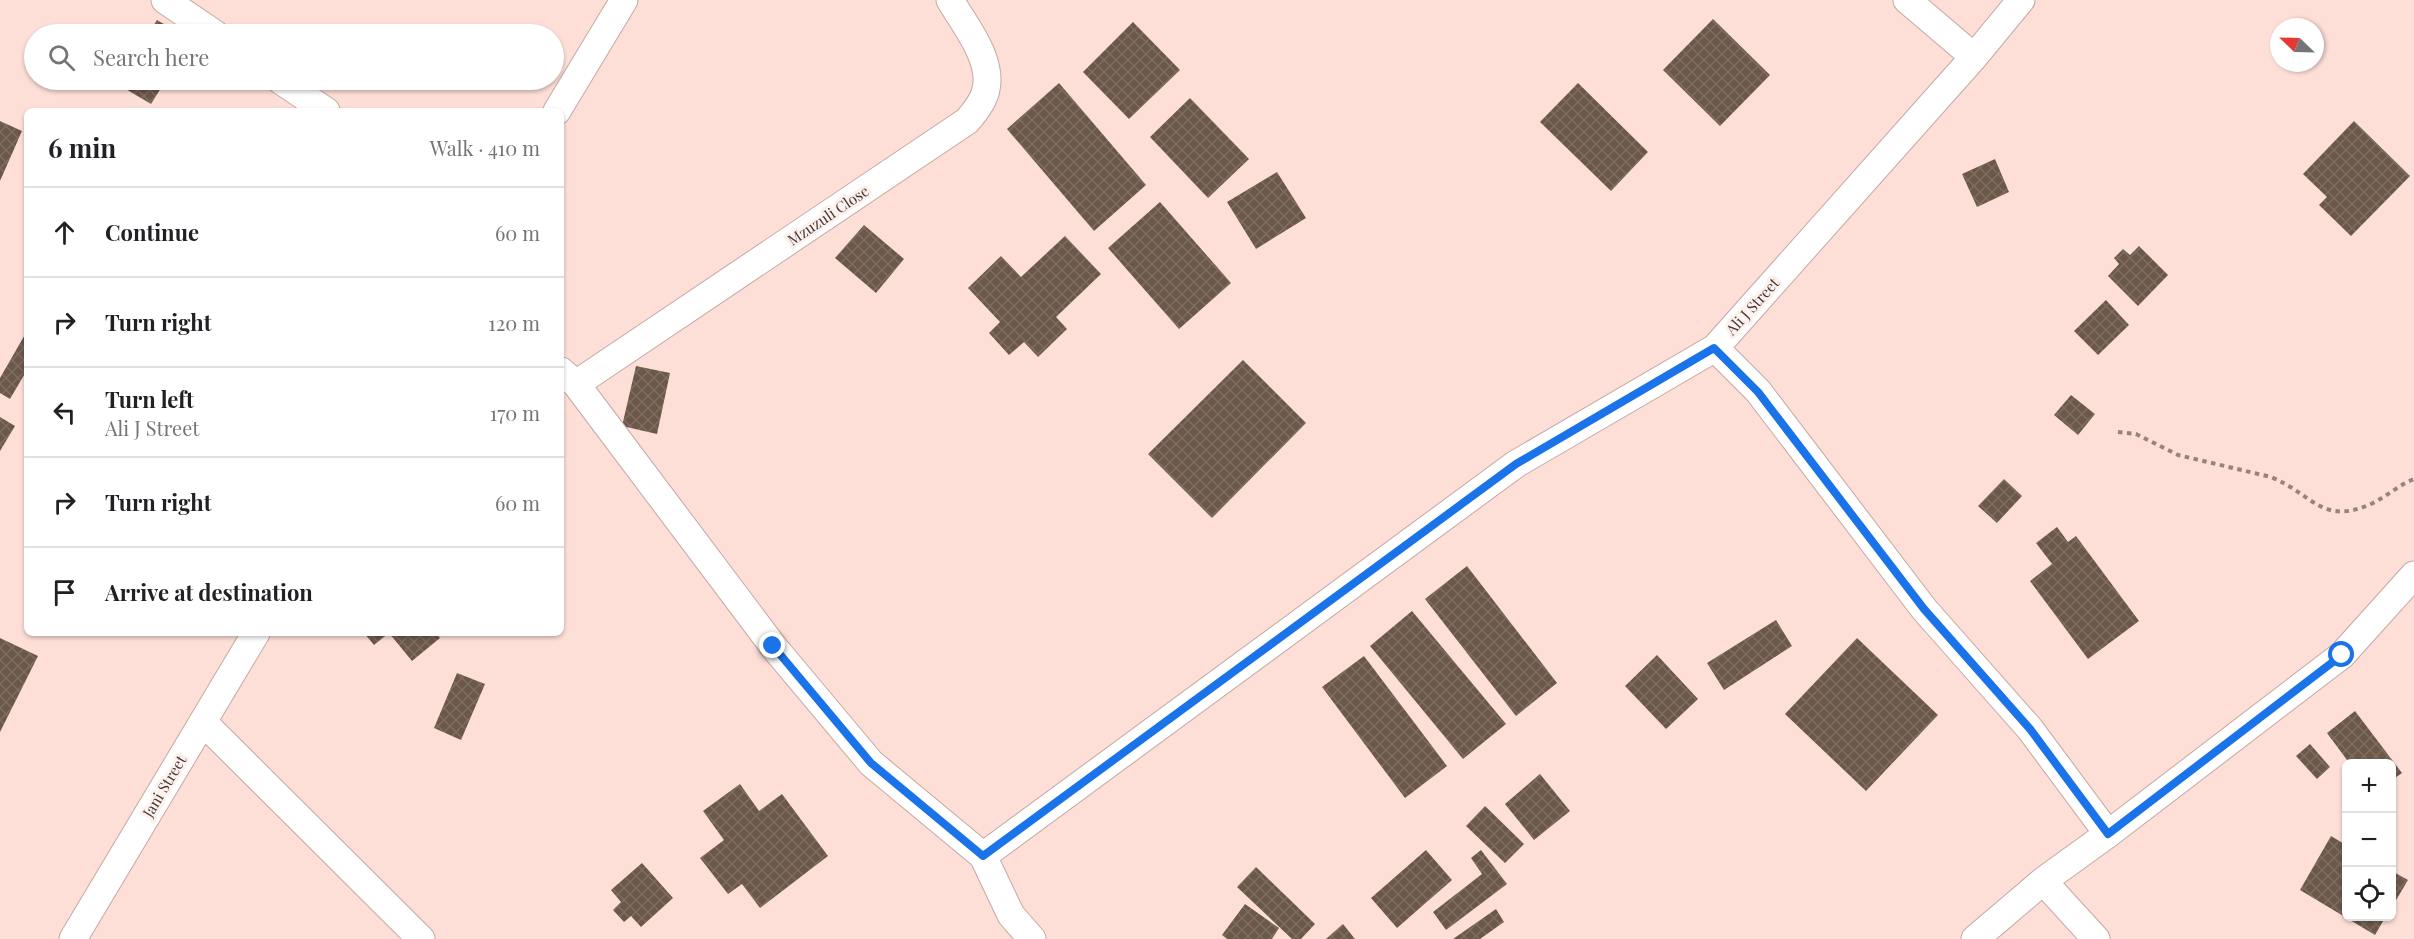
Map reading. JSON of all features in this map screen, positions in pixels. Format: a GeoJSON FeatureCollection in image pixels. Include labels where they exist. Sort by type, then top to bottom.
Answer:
{"type":"FeatureCollection","features":[{"type":"Feature","properties":{"kind":"street"},"geometry":{"type":"LineString","coordinates":[[165,0],[200,24]]}},
{"type":"Feature","properties":{"kind":"street"},"geometry":{"type":"LineString","coordinates":[[559,108],[624,0]]}},
{"type":"Feature","properties":{"kind":"street","name":"Mzuzuli Close"},"geometry":{"type":"LineString","coordinates":[[569,377],[967,121],[978,107],[987,89],[986,69],[981,53],[950,0]]}},
{"type":"Feature","properties":{"kind":"street"},"geometry":{"type":"LineString","coordinates":[[1907,0],[1974,57]]}},
{"type":"Feature","properties":{"kind":"street","name":"Ali J Street"},"geometry":{"type":"LineString","coordinates":[[983,856],[1516,464],[1714,348],[1974,57],[2021,0]]}},
{"type":"Feature","properties":{"kind":"street"},"geometry":{"type":"LineString","coordinates":[[295,90],[322,108]]}},
{"type":"Feature","properties":{"kind":"street"},"geometry":{"type":"LineString","coordinates":[[1714,348],[1758,392],[1924,609],[2030,729],[2108,834]]}},
{"type":"Feature","properties":{"kind":"street"},"geometry":{"type":"LineString","coordinates":[[569,377],[773,646],[871,763],[983,856],[1011,915],[1032,939]]}},
{"type":"Feature","properties":{"kind":"street"},"geometry":{"type":"LineString","coordinates":[[1975,939],[2043,881],[2342,655],[2414,575]]}},
{"type":"Feature","properties":{"kind":"street","name":"Jani Street"},"geometry":{"type":"LineString","coordinates":[[73,939],[254,636]]}},
{"type":"Feature","properties":{"kind":"street"},"geometry":{"type":"LineString","coordinates":[[203,722],[421,939]]}},
{"type":"Feature","properties":{"kind":"street"},"geometry":{"type":"LineString","coordinates":[[2043,881],[2096,939]]}},
{"type":"Feature","properties":{"kind":"path"},"geometry":{"type":"LineString","coordinates":[[2118,432],[2136,434],[2178,455],[2271,477],[2283,482],[2303,497],[2325,509],[2341,513],[2374,502],[2414,480]]}},
{"type":"Feature","properties":{"kind":"building"},"geometry":{"type":"Polygon","coordinates":[[[1713,19],[1770,75],[1720,126],[1663,70],[1713,19]]]}},
{"type":"Feature","properties":{"kind":"building"},"geometry":{"type":"Polygon","coordinates":[[[1133,22],[1180,70],[1129,119],[1083,72],[1133,22]]]}},
{"type":"Feature","properties":{"kind":"building"},"geometry":{"type":"Polygon","coordinates":[[[1059,83],[1146,185],[1094,231],[1007,129],[1059,83]]]}},
{"type":"Feature","properties":{"kind":"building"},"geometry":{"type":"Polygon","coordinates":[[[1578,83],[1648,152],[1611,191],[1540,122],[1578,83]]]}},
{"type":"Feature","properties":{"kind":"building"},"geometry":{"type":"Polygon","coordinates":[[[127,90],[160,90],[151,104],[127,90]]]}},
{"type":"Feature","properties":{"kind":"building"},"geometry":{"type":"Polygon","coordinates":[[[1190,98],[1249,159],[1208,198],[1150,137],[1190,98]]]}},
{"type":"Feature","properties":{"kind":"building"},"geometry":{"type":"Polygon","coordinates":[[[0,121],[22,131],[0,181],[0,121]]]}},
{"type":"Feature","properties":{"kind":"building"},"geometry":{"type":"Polygon","coordinates":[[[2354,121],[2410,176],[2351,236],[2319,205],[2327,197],[2303,174],[2354,121]]]}},
{"type":"Feature","properties":{"kind":"building"},"geometry":{"type":"Polygon","coordinates":[[[1995,159],[2009,192],[1977,207],[1962,174],[1995,159]]]}},
{"type":"Feature","properties":{"kind":"building"},"geometry":{"type":"Polygon","coordinates":[[[1277,172],[1306,218],[1256,249],[1227,202],[1277,172]]]}},
{"type":"Feature","properties":{"kind":"building"},"geometry":{"type":"Polygon","coordinates":[[[1160,202],[1231,283],[1179,329],[1108,248],[1160,202]]]}},
{"type":"Feature","properties":{"kind":"building"},"geometry":{"type":"Polygon","coordinates":[[[864,225],[904,259],[876,293],[835,258],[864,225]]]}},
{"type":"Feature","properties":{"kind":"building"},"geometry":{"type":"Polygon","coordinates":[[[1065,236],[1101,274],[1056,317],[1067,329],[1038,357],[1024,342],[1009,355],[989,333],[1000,322],[968,288],[1001,256],[1021,277],[1065,236]]]}},
{"type":"Feature","properties":{"kind":"building"},"geometry":{"type":"Polygon","coordinates":[[[2139,246],[2168,275],[2138,306],[2108,276],[2119,264],[2114,258],[2123,249],[2130,255],[2139,246]]]}},
{"type":"Feature","properties":{"kind":"building"},"geometry":{"type":"Polygon","coordinates":[[[2106,300],[2129,325],[2098,355],[2074,331],[2106,300]]]}},
{"type":"Feature","properties":{"kind":"building"},"geometry":{"type":"Polygon","coordinates":[[[24,336],[24,375],[10,399],[0,393],[0,378],[24,336]]]}},
{"type":"Feature","properties":{"kind":"building"},"geometry":{"type":"Polygon","coordinates":[[[1243,360],[1306,423],[1212,518],[1148,454],[1243,360]]]}},
{"type":"Feature","properties":{"kind":"building"},"geometry":{"type":"Polygon","coordinates":[[[636,366],[670,373],[657,434],[622,426],[636,366]]]}},
{"type":"Feature","properties":{"kind":"building"},"geometry":{"type":"Polygon","coordinates":[[[2071,395],[2095,414],[2078,435],[2054,415],[2071,395]]]}},
{"type":"Feature","properties":{"kind":"building"},"geometry":{"type":"Polygon","coordinates":[[[0,417],[15,426],[0,451],[0,417]]]}},
{"type":"Feature","properties":{"kind":"building"},"geometry":{"type":"Polygon","coordinates":[[[2004,479],[2022,496],[1997,523],[1978,506],[2004,479]]]}},
{"type":"Feature","properties":{"kind":"building"},"geometry":{"type":"Polygon","coordinates":[[[2057,527],[2068,542],[2076,536],[2139,621],[2088,659],[2030,581],[2052,564],[2036,543],[2057,527]]]}},
{"type":"Feature","properties":{"kind":"building"},"geometry":{"type":"Polygon","coordinates":[[[1467,566],[1557,683],[1516,716],[1425,599],[1467,566]]]}},
{"type":"Feature","properties":{"kind":"building"},"geometry":{"type":"Polygon","coordinates":[[[1412,611],[1506,724],[1463,759],[1370,646],[1412,611]]]}},
{"type":"Feature","properties":{"kind":"building"},"geometry":{"type":"Polygon","coordinates":[[[1776,620],[1792,646],[1724,690],[1707,663],[1776,620]]]}},
{"type":"Feature","properties":{"kind":"building"},"geometry":{"type":"Polygon","coordinates":[[[366,636],[385,636],[374,645],[366,636]]]}},
{"type":"Feature","properties":{"kind":"building"},"geometry":{"type":"Polygon","coordinates":[[[391,636],[438,636],[440,638],[412,661],[391,636]]]}},
{"type":"Feature","properties":{"kind":"building"},"geometry":{"type":"Polygon","coordinates":[[[0,638],[38,656],[0,732],[0,638]]]}},
{"type":"Feature","properties":{"kind":"building"},"geometry":{"type":"Polygon","coordinates":[[[1857,638],[1938,715],[1866,791],[1785,714],[1857,638]]]}},
{"type":"Feature","properties":{"kind":"building"},"geometry":{"type":"Polygon","coordinates":[[[1657,655],[1698,699],[1666,729],[1625,686],[1657,655]]]}},
{"type":"Feature","properties":{"kind":"building"},"geometry":{"type":"Polygon","coordinates":[[[1364,656],[1447,766],[1405,798],[1322,687],[1364,656]]]}},
{"type":"Feature","properties":{"kind":"building"},"geometry":{"type":"Polygon","coordinates":[[[457,673],[485,684],[461,740],[434,728],[457,673]]]}},
{"type":"Feature","properties":{"kind":"building"},"geometry":{"type":"Polygon","coordinates":[[[2355,711],[2391,759],[2346,759],[2327,733],[2355,711]]]}},
{"type":"Feature","properties":{"kind":"building"},"geometry":{"type":"Polygon","coordinates":[[[2310,744],[2330,767],[2317,779],[2296,756],[2310,744]]]}},
{"type":"Feature","properties":{"kind":"building"},"geometry":{"type":"Polygon","coordinates":[[[2396,765],[2402,773],[2396,777],[2396,765]]]}},
{"type":"Feature","properties":{"kind":"building"},"geometry":{"type":"Polygon","coordinates":[[[1540,774],[1570,811],[1534,840],[1505,804],[1540,774]]]}},
{"type":"Feature","properties":{"kind":"building"},"geometry":{"type":"Polygon","coordinates":[[[740,784],[759,811],[782,794],[828,856],[760,908],[742,884],[728,894],[700,858],[724,840],[703,811],[740,784]]]}},
{"type":"Feature","properties":{"kind":"building"},"geometry":{"type":"Polygon","coordinates":[[[1485,806],[1524,844],[1505,863],[1466,826],[1485,806]]]}},
{"type":"Feature","properties":{"kind":"building"},"geometry":{"type":"Polygon","coordinates":[[[2331,836],[2342,843],[2342,915],[2300,890],[2331,836]]]}},
{"type":"Feature","properties":{"kind":"building"},"geometry":{"type":"Polygon","coordinates":[[[1426,850],[1452,880],[1397,928],[1371,898],[1426,850]]]}},
{"type":"Feature","properties":{"kind":"building"},"geometry":{"type":"Polygon","coordinates":[[[1481,850],[1507,884],[1446,930],[1433,912],[1482,874],[1471,858],[1481,850]]]}},
{"type":"Feature","properties":{"kind":"building"},"geometry":{"type":"Polygon","coordinates":[[[642,863],[673,898],[641,927],[631,916],[624,922],[613,910],[621,902],[611,890],[642,863]]]}},
{"type":"Feature","properties":{"kind":"building"},"geometry":{"type":"Polygon","coordinates":[[[1256,867],[1315,924],[1301,939],[1292,939],[1237,887],[1256,867]]]}},
{"type":"Feature","properties":{"kind":"building"},"geometry":{"type":"Polygon","coordinates":[[[2396,873],[2408,880],[2396,900],[2396,873]]]}},
{"type":"Feature","properties":{"kind":"building"},"geometry":{"type":"Polygon","coordinates":[[[1245,904],[1279,928],[1272,939],[1227,939],[1222,935],[1245,904]]]}},
{"type":"Feature","properties":{"kind":"building"},"geometry":{"type":"Polygon","coordinates":[[[1496,909],[1504,922],[1480,939],[1453,939],[1496,909]]]}},
{"type":"Feature","properties":{"kind":"building"},"geometry":{"type":"Polygon","coordinates":[[[2352,921],[2383,921],[2375,935],[2352,921]]]}},
{"type":"Feature","properties":{"kind":"building"},"geometry":{"type":"Polygon","coordinates":[[[1343,924],[1355,939],[1326,939],[1343,924]]]}},
{"type":"Feature","properties":{"kind":"route"},"geometry":{"type":"LineString","coordinates":[[773,646],[871,763],[983,856],[1516,464],[1714,348],[1758,392],[1924,609],[2030,729],[2108,834],[2342,655]]}}]}
